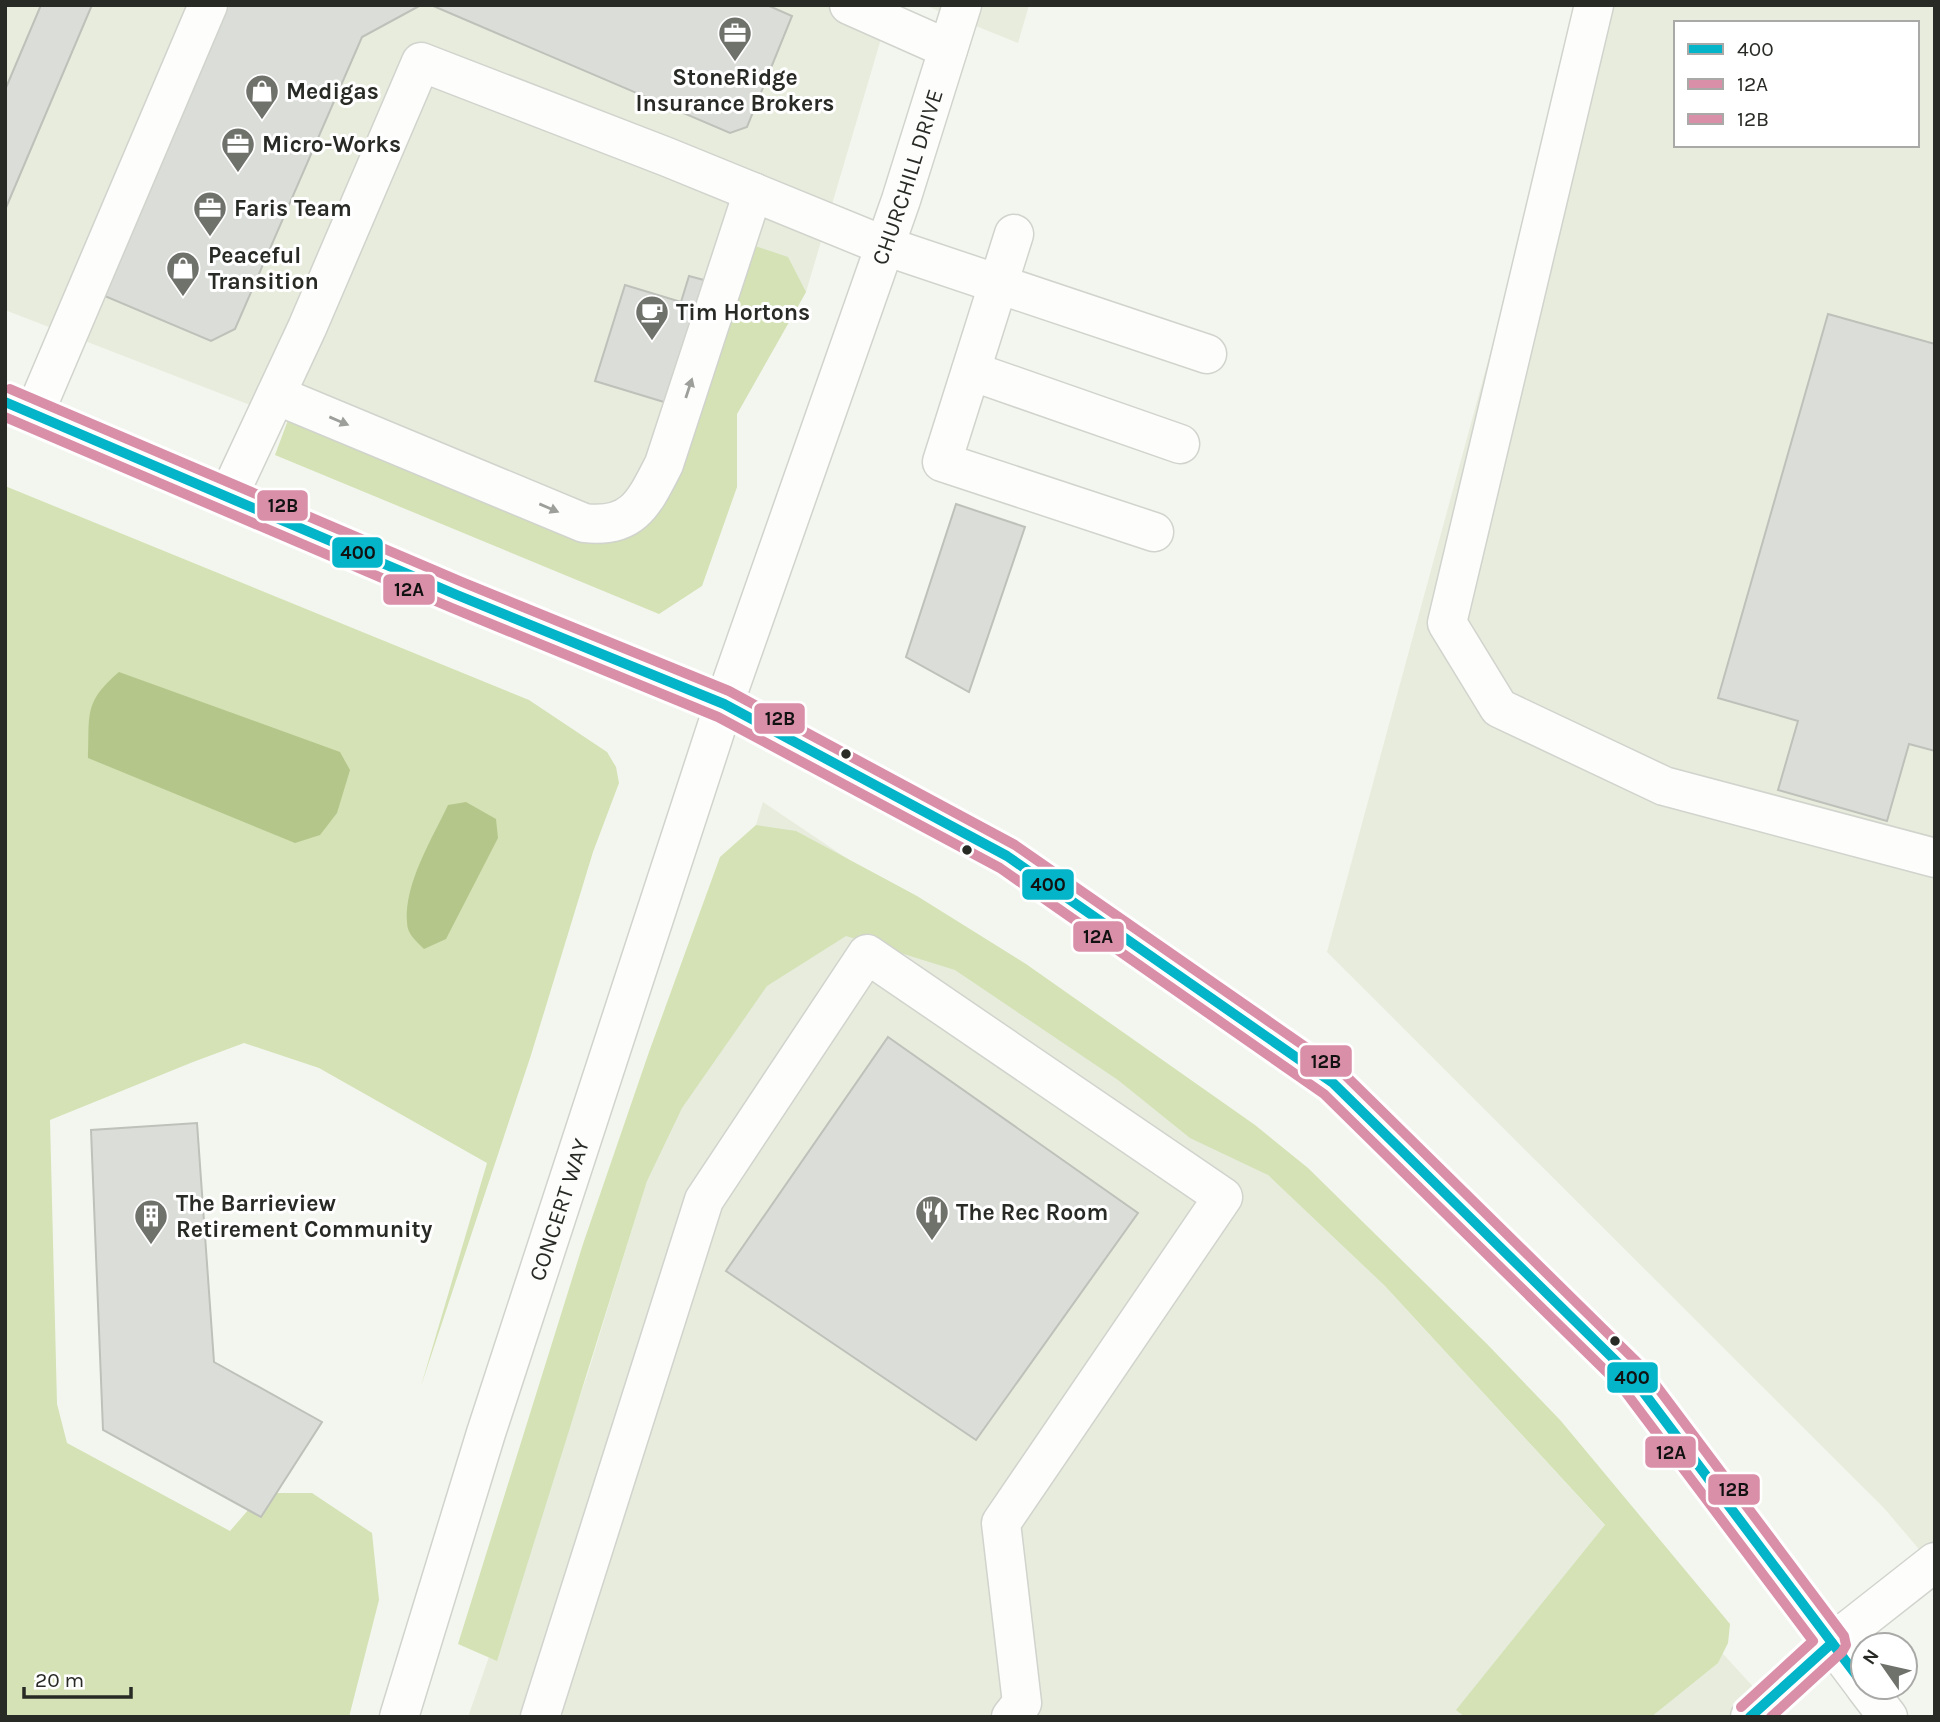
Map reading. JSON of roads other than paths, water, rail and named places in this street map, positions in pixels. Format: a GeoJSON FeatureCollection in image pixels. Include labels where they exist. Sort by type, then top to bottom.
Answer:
{"type":"FeatureCollection","features":[{"type":"Feature","properties":{"kind":"street"},"geometry":{"type":"LineString","coordinates":[[208,5],[20,408],[457,596],[724,704],[1007,856],[1333,1083],[1632,1377],[1849,1666]]}},
{"type":"Feature","properties":{"kind":"street"},"geometry":{"type":"LineString","coordinates":[[849,5],[948,49]]}},
{"type":"Feature","properties":{"kind":"street","name":"CHURCHILL DRIVE"},"geometry":{"type":"LineString","coordinates":[[724,704],[886,246],[962,5]]}},
{"type":"Feature","properties":{"kind":"street"},"geometry":{"type":"LineString","coordinates":[[1594,5],[1447,623],[1499,708],[1664,786],[1935,858]]}},
{"type":"Feature","properties":{"kind":"street"},"geometry":{"type":"LineString","coordinates":[[228,497],[276,395],[421,62],[886,246],[1207,354]]}},
{"type":"Feature","properties":{"kind":"street"},"geometry":{"type":"LineString","coordinates":[[276,395],[584,523],[604,525],[622,519],[644,502],[664,464],[753,192]]}},
{"type":"Feature","properties":{"kind":"street"},"geometry":{"type":"LineString","coordinates":[[1014,234],[942,463],[1154,532]]}},
{"type":"Feature","properties":{"kind":"street"},"geometry":{"type":"LineString","coordinates":[[971,371],[1180,443]]}},
{"type":"Feature","properties":{"kind":"street","name":"CONCERT WAY"},"geometry":{"type":"LineString","coordinates":[[399,1717],[486,1433],[724,704]]}},
{"type":"Feature","properties":{"kind":"street"},"geometry":{"type":"LineString","coordinates":[[540,1717],[704,1200],[867,954],[1223,1197],[1001,1523],[1022,1703],[1011,1717]]}},
{"type":"Feature","properties":{"kind":"street"},"geometry":{"type":"LineString","coordinates":[[1750,1717],[1832,1643],[1935,1562]]}},
{"type":"Feature","properties":{"kind":"street"},"geometry":{"type":"LineString","coordinates":[[1876,1701],[1888,1717]]}},
{"type":"Feature","properties":{"kind":"place","name":"StoneRidge Insurance Brokers"},"geometry":{"type":"Point","coordinates":[735,63]}},
{"type":"Feature","properties":{"kind":"place","name":"Medigas"},"geometry":{"type":"Point","coordinates":[262,121]}},
{"type":"Feature","properties":{"kind":"place","name":"Micro-Works"},"geometry":{"type":"Point","coordinates":[238,174]}},
{"type":"Feature","properties":{"kind":"place","name":"Faris Team"},"geometry":{"type":"Point","coordinates":[210,238]}},
{"type":"Feature","properties":{"kind":"place","name":"Peaceful Transition"},"geometry":{"type":"Point","coordinates":[183,298]}},
{"type":"Feature","properties":{"kind":"place","name":"Tim Hortons"},"geometry":{"type":"Point","coordinates":[652,342]}},
{"type":"Feature","properties":{"kind":"place","name":"The Rec Room"},"geometry":{"type":"Point","coordinates":[932,1242]}},
{"type":"Feature","properties":{"kind":"place","name":"The Barrieview Retirement Community"},"geometry":{"type":"Point","coordinates":[151,1246]}}]}
